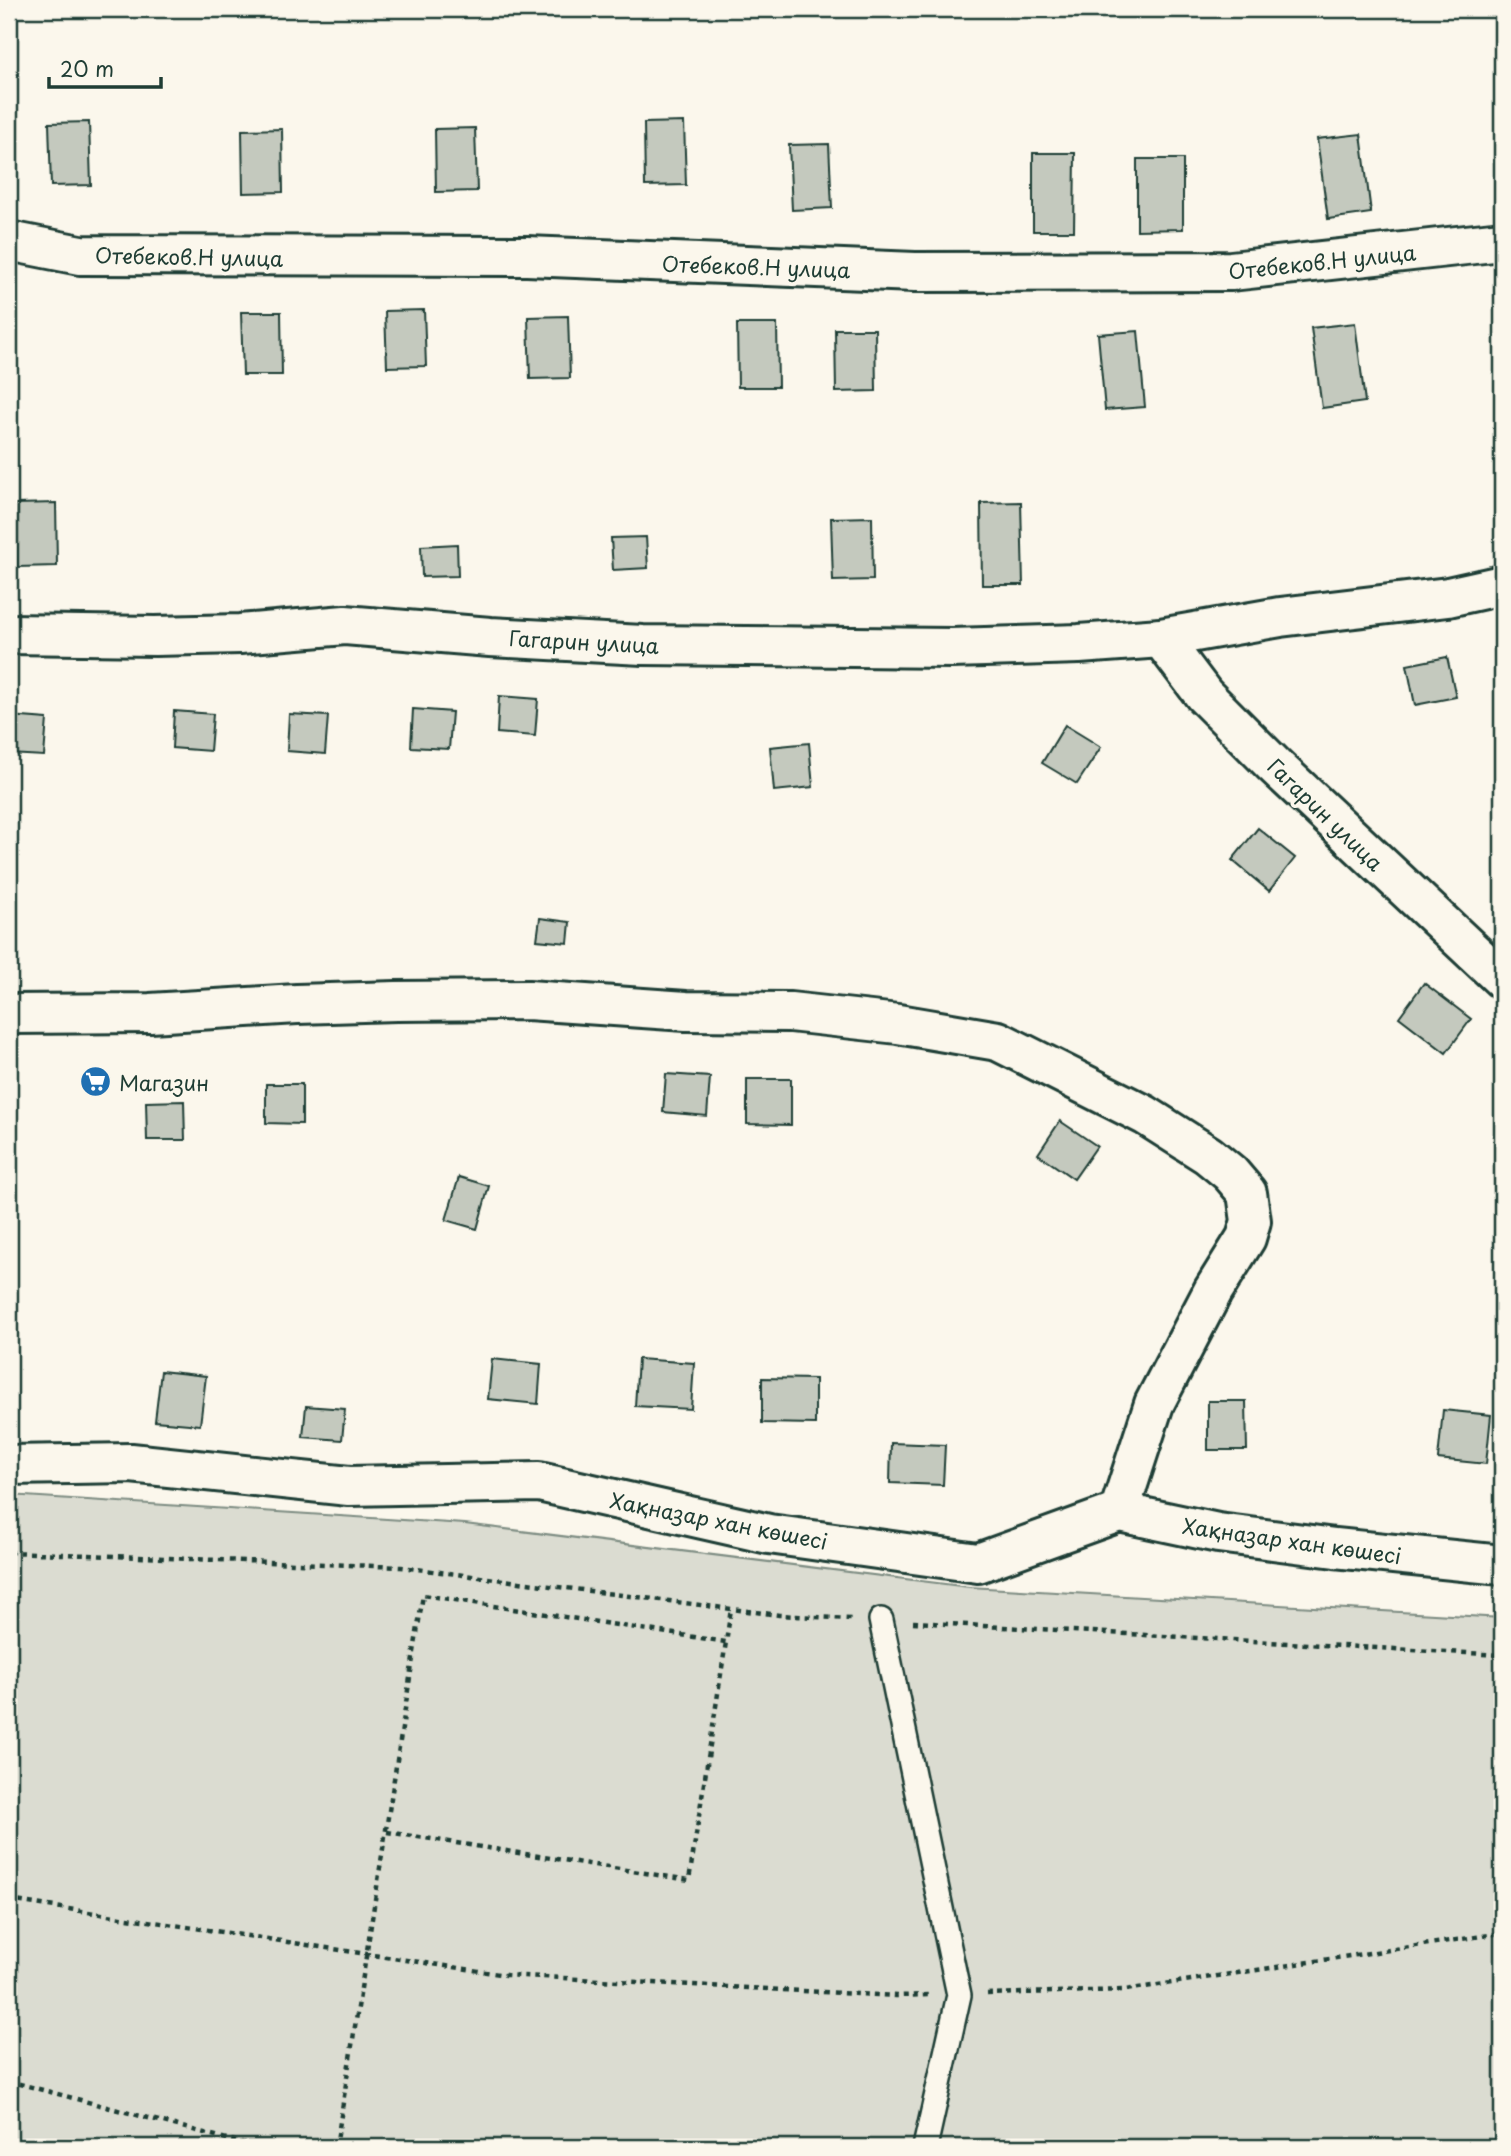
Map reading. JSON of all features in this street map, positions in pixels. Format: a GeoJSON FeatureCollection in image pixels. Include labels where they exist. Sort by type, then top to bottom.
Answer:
{"type":"FeatureCollection","features":[{"type":"Feature","properties":{"kind":"street","name":"Отебеков.Н улица"},"geometry":{"type":"LineString","coordinates":[[9,241],[80,255],[527,256],[915,272],[1231,271],[1502,241]]}},
{"type":"Feature","properties":{"kind":"street","name":"Гагарин улица"},"geometry":{"type":"LineString","coordinates":[[9,634],[240,634],[345,625],[490,637],[643,645],[952,648],[1079,644],[1161,638],[1280,617],[1448,597],[1502,585]]}},
{"type":"Feature","properties":{"kind":"street","name":"Гагарин улица"},"geometry":{"type":"LineString","coordinates":[[1161,638],[1213,704],[1502,979]]}},
{"type":"Feature","properties":{"kind":"street"},"geometry":{"type":"LineString","coordinates":[[9,1014],[150,1013],[297,1004],[528,1000],[686,1011],[790,1012],[898,1024],[998,1041],[1145,1115],[1208,1155],[1247,1193],[1251,1221],[1246,1238],[1213,1291],[1154,1404],[1119,1512]]}},
{"type":"Feature","properties":{"kind":"street","name":"Хақназар хан көшесі"},"geometry":{"type":"LineString","coordinates":[[9,1465],[131,1463],[349,1486],[539,1482],[769,1534],[978,1563],[1119,1512],[1219,1533],[1502,1565]]}},
{"type":"Feature","properties":{"kind":"lane"},"geometry":{"type":"LineString","coordinates":[[881,1620],[959,1995],[925,2147]]}},
{"type":"Feature","properties":{"kind":"path"},"geometry":{"type":"LineString","coordinates":[[9,1552],[401,1567],[779,1615],[1502,1655]]}},
{"type":"Feature","properties":{"kind":"path"},"geometry":{"type":"LineString","coordinates":[[336,2147],[423,1595],[726,1642]]}},
{"type":"Feature","properties":{"kind":"path"},"geometry":{"type":"LineString","coordinates":[[387,1832],[689,1880],[731,1609]]}},
{"type":"Feature","properties":{"kind":"path"},"geometry":{"type":"LineString","coordinates":[[9,1900],[506,1975],[896,1996],[1125,1990],[1502,1933]]}},
{"type":"Feature","properties":{"kind":"path"},"geometry":{"type":"LineString","coordinates":[[9,2081],[257,2147]]}},
{"type":"Feature","properties":{"kind":"shaded area"},"geometry":{"type":"Polygon","coordinates":[[[9,1495],[465,1524],[969,1587],[1502,1618],[1502,2147],[9,2147],[9,1495]]]}},
{"type":"Feature","properties":{"kind":"building"},"geometry":{"type":"Polygon","coordinates":[[[89,122],[91,185],[51,186],[49,123],[89,122]]]}},
{"type":"Feature","properties":{"kind":"building"},"geometry":{"type":"Polygon","coordinates":[[[684,122],[686,185],[645,186],[644,123],[684,122]]]}},
{"type":"Feature","properties":{"kind":"building"},"geometry":{"type":"Polygon","coordinates":[[[475,128],[477,191],[436,192],[435,129],[475,128]]]}},
{"type":"Feature","properties":{"kind":"building"},"geometry":{"type":"Polygon","coordinates":[[[282,129],[283,192],[243,193],[242,130],[282,129]]]}},
{"type":"Feature","properties":{"kind":"building"},"geometry":{"type":"Polygon","coordinates":[[[1361,134],[1371,213],[1328,219],[1317,139],[1361,134]]]}},
{"type":"Feature","properties":{"kind":"building"},"geometry":{"type":"Polygon","coordinates":[[[829,144],[832,208],[792,210],[789,145],[829,144]]]}},
{"type":"Feature","properties":{"kind":"building"},"geometry":{"type":"Polygon","coordinates":[[[1033,153],[1075,153],[1074,231],[1033,231],[1033,153]]]}},
{"type":"Feature","properties":{"kind":"building"},"geometry":{"type":"Polygon","coordinates":[[[1137,159],[1183,159],[1183,229],[1137,230],[1137,159]]]}},
{"type":"Feature","properties":{"kind":"building"},"geometry":{"type":"Polygon","coordinates":[[[424,310],[426,366],[387,367],[385,311],[424,310]]]}},
{"type":"Feature","properties":{"kind":"building"},"geometry":{"type":"Polygon","coordinates":[[[241,312],[281,312],[282,375],[243,375],[241,312]]]}},
{"type":"Feature","properties":{"kind":"building"},"geometry":{"type":"Polygon","coordinates":[[[568,316],[570,378],[530,379],[528,317],[568,316]]]}},
{"type":"Feature","properties":{"kind":"building"},"geometry":{"type":"Polygon","coordinates":[[[1355,323],[1365,402],[1322,408],[1311,328],[1355,323]]]}},
{"type":"Feature","properties":{"kind":"building"},"geometry":{"type":"Polygon","coordinates":[[[737,324],[777,324],[778,387],[738,387],[737,324]]]}},
{"type":"Feature","properties":{"kind":"building"},"geometry":{"type":"Polygon","coordinates":[[[835,329],[875,329],[876,391],[836,392],[835,329]]]}},
{"type":"Feature","properties":{"kind":"building"},"geometry":{"type":"Polygon","coordinates":[[[1138,331],[1145,407],[1105,410],[1098,334],[1138,331]]]}},
{"type":"Feature","properties":{"kind":"building"},"geometry":{"type":"Polygon","coordinates":[[[1021,502],[1023,585],[982,585],[981,503],[1021,502]]]}},
{"type":"Feature","properties":{"kind":"building"},"geometry":{"type":"Polygon","coordinates":[[[56,503],[57,566],[17,567],[15,504],[56,503]]]}},
{"type":"Feature","properties":{"kind":"building"},"geometry":{"type":"Polygon","coordinates":[[[872,517],[873,580],[833,581],[831,518],[872,517]]]}},
{"type":"Feature","properties":{"kind":"building"},"geometry":{"type":"Polygon","coordinates":[[[646,537],[648,568],[613,570],[611,538],[646,537]]]}},
{"type":"Feature","properties":{"kind":"building"},"geometry":{"type":"Polygon","coordinates":[[[457,544],[458,576],[422,577],[421,546],[457,544]]]}},
{"type":"Feature","properties":{"kind":"building"},"geometry":{"type":"Polygon","coordinates":[[[1447,657],[1456,697],[1415,705],[1407,665],[1447,657]]]}},
{"type":"Feature","properties":{"kind":"building"},"geometry":{"type":"Polygon","coordinates":[[[499,696],[538,699],[535,736],[497,733],[499,696]]]}},
{"type":"Feature","properties":{"kind":"building"},"geometry":{"type":"Polygon","coordinates":[[[413,709],[452,712],[449,749],[411,747],[413,709]]]}},
{"type":"Feature","properties":{"kind":"building"},"geometry":{"type":"Polygon","coordinates":[[[174,711],[213,714],[210,751],[172,748],[174,711]]]}},
{"type":"Feature","properties":{"kind":"building"},"geometry":{"type":"Polygon","coordinates":[[[289,714],[328,716],[325,754],[287,751],[289,714]]]}},
{"type":"Feature","properties":{"kind":"building"},"geometry":{"type":"Polygon","coordinates":[[[9,716],[47,719],[44,756],[9,754],[9,716]]]}},
{"type":"Feature","properties":{"kind":"building"},"geometry":{"type":"Polygon","coordinates":[[[1065,725],[1101,747],[1077,784],[1042,763],[1065,725]]]}},
{"type":"Feature","properties":{"kind":"building"},"geometry":{"type":"Polygon","coordinates":[[[809,743],[813,787],[774,791],[770,747],[809,743]]]}},
{"type":"Feature","properties":{"kind":"building"},"geometry":{"type":"Polygon","coordinates":[[[1258,828],[1295,858],[1269,891],[1232,860],[1258,828]]]}},
{"type":"Feature","properties":{"kind":"building"},"geometry":{"type":"Polygon","coordinates":[[[540,918],[570,922],[568,943],[537,940],[540,918]]]}},
{"type":"Feature","properties":{"kind":"building"},"geometry":{"type":"Polygon","coordinates":[[[1424,983],[1471,1019],[1446,1053],[1399,1017],[1424,983]]]}},
{"type":"Feature","properties":{"kind":"building"},"geometry":{"type":"Polygon","coordinates":[[[666,1074],[710,1077],[707,1116],[663,1112],[666,1074]]]}},
{"type":"Feature","properties":{"kind":"building"},"geometry":{"type":"Polygon","coordinates":[[[747,1079],[791,1079],[791,1125],[747,1124],[747,1079]]]}},
{"type":"Feature","properties":{"kind":"building"},"geometry":{"type":"Polygon","coordinates":[[[266,1084],[302,1084],[302,1124],[266,1123],[266,1084]]]}},
{"type":"Feature","properties":{"kind":"building"},"geometry":{"type":"Polygon","coordinates":[[[184,1101],[185,1140],[147,1140],[146,1102],[184,1101]]]}},
{"type":"Feature","properties":{"kind":"building"},"geometry":{"type":"Polygon","coordinates":[[[1060,1121],[1097,1146],[1074,1179],[1038,1154],[1060,1121]]]}},
{"type":"Feature","properties":{"kind":"building"},"geometry":{"type":"Polygon","coordinates":[[[459,1177],[489,1186],[477,1229],[446,1220],[459,1177]]]}},
{"type":"Feature","properties":{"kind":"building"},"geometry":{"type":"Polygon","coordinates":[[[492,1359],[541,1364],[538,1404],[488,1399],[492,1359]]]}},
{"type":"Feature","properties":{"kind":"building"},"geometry":{"type":"Polygon","coordinates":[[[638,1359],[694,1363],[691,1409],[635,1406],[638,1359]]]}},
{"type":"Feature","properties":{"kind":"building"},"geometry":{"type":"Polygon","coordinates":[[[161,1371],[206,1376],[200,1425],[155,1421],[161,1371]]]}},
{"type":"Feature","properties":{"kind":"building"},"geometry":{"type":"Polygon","coordinates":[[[762,1378],[815,1379],[815,1424],[762,1423],[762,1378]]]}},
{"type":"Feature","properties":{"kind":"building"},"geometry":{"type":"Polygon","coordinates":[[[1208,1401],[1246,1401],[1247,1450],[1208,1450],[1208,1401]]]}},
{"type":"Feature","properties":{"kind":"building"},"geometry":{"type":"Polygon","coordinates":[[[306,1406],[345,1409],[342,1440],[303,1437],[306,1406]]]}},
{"type":"Feature","properties":{"kind":"building"},"geometry":{"type":"Polygon","coordinates":[[[1443,1410],[1491,1415],[1486,1464],[1438,1459],[1443,1410]]]}},
{"type":"Feature","properties":{"kind":"building"},"geometry":{"type":"Polygon","coordinates":[[[891,1443],[945,1445],[943,1485],[890,1483],[891,1443]]]}},
{"type":"Feature","properties":{"kind":"place","name":"Магазин"},"geometry":{"type":"Point","coordinates":[96,1082]}}]}
